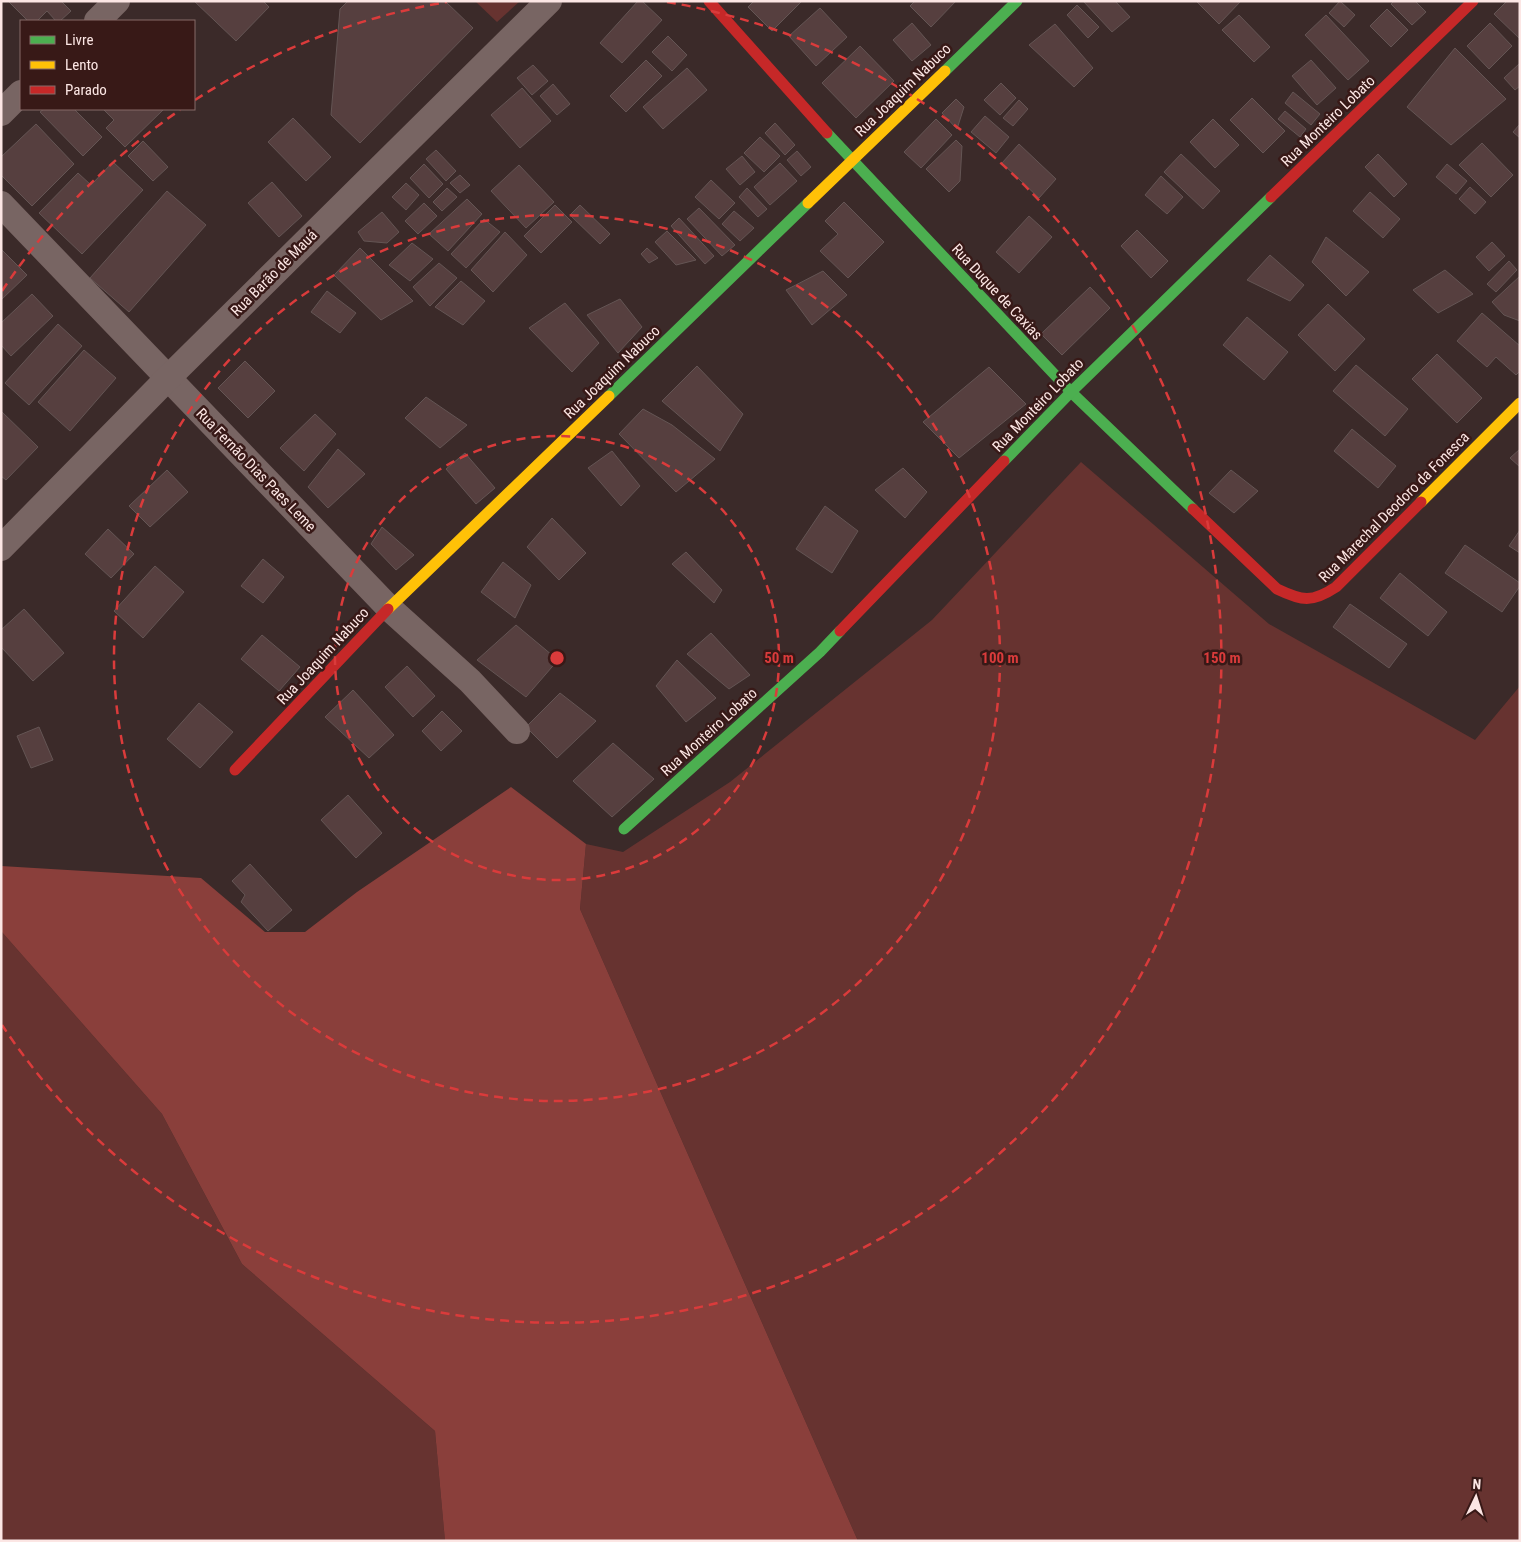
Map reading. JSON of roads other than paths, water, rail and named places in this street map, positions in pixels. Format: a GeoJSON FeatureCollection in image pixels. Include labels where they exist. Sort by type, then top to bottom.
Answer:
{"type":"FeatureCollection","features":[{"type":"Feature","properties":{"kind":"street"},"geometry":{"type":"LineString","coordinates":[[97,20],[117,1]]}},
{"type":"Feature","properties":{"kind":"street","name":"Rua Barão de Mauá"},"geometry":{"type":"LineString","coordinates":[[1,548],[168,378],[548,1]]}},
{"type":"Feature","properties":{"kind":"street","name":"Rua Duque de Caxias"},"geometry":{"type":"LineString","coordinates":[[709,1],[852,160],[1071,392],[1277,589]]}},
{"type":"Feature","properties":{"kind":"street","name":"Rua Joaquim Nabuco"},"geometry":{"type":"LineString","coordinates":[[235,770],[389,608],[1017,1]]}},
{"type":"Feature","properties":{"kind":"street","name":"Rua Monteiro Lobato"},"geometry":{"type":"LineString","coordinates":[[624,829],[820,652],[1071,392],[1473,1]]}},
{"type":"Feature","properties":{"kind":"street"},"geometry":{"type":"LineString","coordinates":[[1,113],[20,94]]}},
{"type":"Feature","properties":{"kind":"street","name":"Rua Fernão Dias Paes Leme"},"geometry":{"type":"LineString","coordinates":[[1,204],[389,608],[470,680],[517,731]]}},
{"type":"Feature","properties":{"kind":"street","name":"Rua Marechal Deodoro da Fonesca"},"geometry":{"type":"LineString","coordinates":[[1277,589],[1296,599],[1307,600],[1324,596],[1336,587],[1520,403]]}}]}
